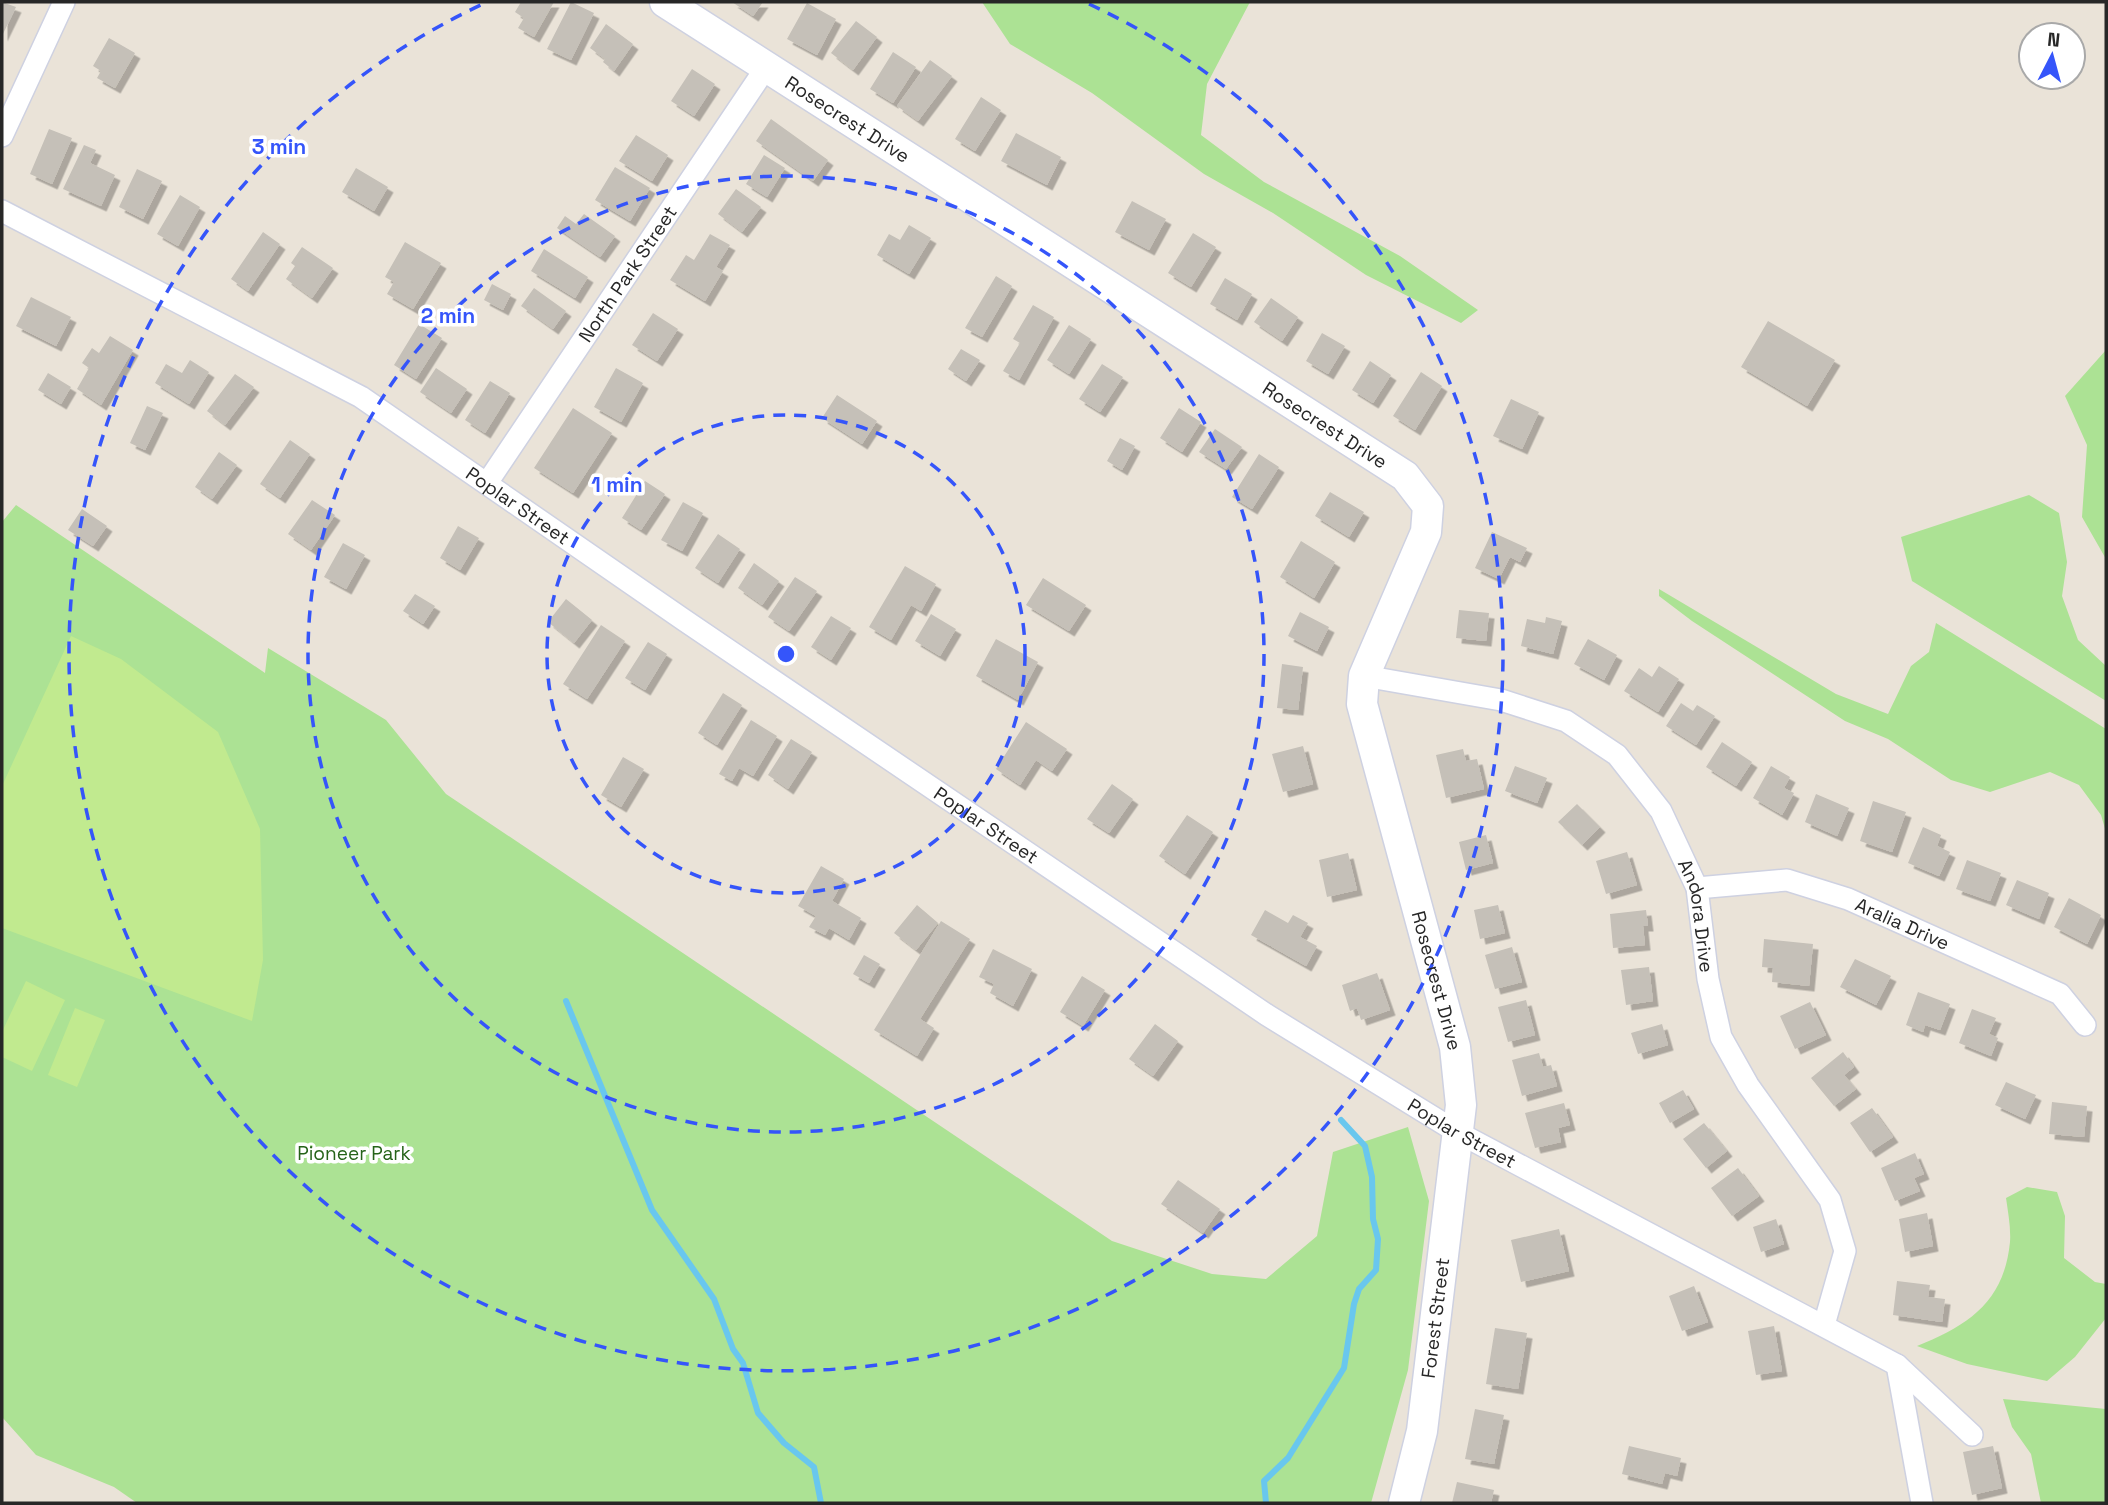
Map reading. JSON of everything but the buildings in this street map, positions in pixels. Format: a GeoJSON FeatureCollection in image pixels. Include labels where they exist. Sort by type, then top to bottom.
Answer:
{"type":"FeatureCollection","features":[{"type":"Feature","properties":{"kind":"street"},"geometry":{"type":"LineString","coordinates":[[2,136],[64,2]]}},
{"type":"Feature","properties":{"kind":"street","name":"Rosecrest Drive"},"geometry":{"type":"LineString","coordinates":[[666,2],[1405,476],[1428,506],[1426,532],[1364,676],[1362,704],[1455,1047],[1461,1105],[1457,1132]]}},
{"type":"Feature","properties":{"kind":"street","name":"North Park Street"},"geometry":{"type":"LineString","coordinates":[[487,483],[767,66]]}},
{"type":"Feature","properties":{"kind":"street","name":"Poplar Street"},"geometry":{"type":"LineString","coordinates":[[2,211],[361,397],[695,628],[1256,1008],[1457,1132],[1897,1365],[1972,1435]]}},
{"type":"Feature","properties":{"kind":"street","name":"Andora Drive"},"geometry":{"type":"LineString","coordinates":[[1364,676],[1501,700],[1566,721],[1617,755],[1661,811],[1697,888],[1708,979],[1721,1037],[1748,1085],[1830,1200],[1845,1251],[1824,1325]]}},
{"type":"Feature","properties":{"kind":"street","name":"Aralia Drive"},"geometry":{"type":"LineString","coordinates":[[1697,888],[1787,880],[1848,899],[2060,994],[2084,1025]]}},
{"type":"Feature","properties":{"kind":"street","name":"Forest Street"},"geometry":{"type":"LineString","coordinates":[[1404,1503],[1422,1431],[1457,1132]]}},
{"type":"Feature","properties":{"kind":"street"},"geometry":{"type":"LineString","coordinates":[[1897,1365],[1922,1503]]}},
{"type":"Feature","properties":{"kind":"green space"},"geometry":{"type":"Polygon","coordinates":[[[982,2],[1250,2],[1207,84],[1201,135],[1264,182],[1400,256],[1478,310],[1461,323],[1366,275],[1273,213],[1204,174],[1092,93],[1010,44],[982,2]]]}},
{"type":"Feature","properties":{"kind":"green space"},"geometry":{"type":"Polygon","coordinates":[[[2106,350],[2106,559],[2082,517],[2087,445],[2065,396],[2106,350]]]}},
{"type":"Feature","properties":{"kind":"green space"},"geometry":{"type":"Polygon","coordinates":[[[2029,495],[2059,513],[2067,562],[2062,596],[2078,640],[2106,666],[2106,701],[1912,581],[1901,537],[2029,495]]]}},
{"type":"Feature","properties":{"kind":"green space","name":"Pioneer Park"},"geometry":{"type":"Polygon","coordinates":[[[16,505],[265,673],[268,648],[386,720],[446,794],[1112,1241],[1212,1274],[1266,1279],[1317,1236],[1333,1152],[1408,1127],[1429,1201],[1408,1370],[1371,1503],[137,1503],[114,1487],[36,1455],[2,1417],[2,522],[16,505]]]}},
{"type":"Feature","properties":{"kind":"green space"},"geometry":{"type":"Polygon","coordinates":[[[1659,589],[1836,694],[1888,714],[1911,666],[1929,652],[1936,623],[2106,729],[2106,832],[2101,815],[2079,785],[2050,772],[1990,792],[1951,780],[1888,739],[1845,721],[1692,621],[1659,596],[1659,589]]]}},
{"type":"Feature","properties":{"kind":"green space"},"geometry":{"type":"Polygon","coordinates":[[[71,636],[121,659],[218,732],[260,829],[263,960],[252,1021],[2,928],[2,786],[71,636]]]}},
{"type":"Feature","properties":{"kind":"green space"},"geometry":{"type":"Polygon","coordinates":[[[26,981],[65,1000],[32,1071],[2,1057],[2,1032],[26,981]]]}},
{"type":"Feature","properties":{"kind":"green space"},"geometry":{"type":"Polygon","coordinates":[[[75,1008],[105,1020],[77,1087],[48,1075],[75,1008]]]}},
{"type":"Feature","properties":{"kind":"green space"},"geometry":{"type":"Polygon","coordinates":[[[2027,1187],[2057,1192],[2065,1216],[2064,1258],[2095,1282],[2106,1284],[2106,1318],[2075,1357],[2047,1381],[1967,1364],[1917,1346],[1968,1320],[1992,1296],[2006,1263],[2010,1242],[2006,1198],[2027,1187]]]}},
{"type":"Feature","properties":{"kind":"green space"},"geometry":{"type":"Polygon","coordinates":[[[2003,1399],[2106,1409],[2106,1503],[2041,1503],[2031,1454],[2012,1427],[2003,1399]]]}},
{"type":"Feature","properties":{"kind":"waterway"},"geometry":{"type":"LineString","coordinates":[[566,1001],[652,1210],[714,1299],[733,1349],[743,1363],[758,1413],[784,1443],[814,1467],[821,1503]]}},
{"type":"Feature","properties":{"kind":"waterway"},"geometry":{"type":"LineString","coordinates":[[1266,1503],[1264,1481],[1288,1458],[1344,1368],[1354,1304],[1359,1289],[1376,1270],[1378,1239],[1373,1219],[1372,1177],[1365,1146],[1341,1120]]}}]}
